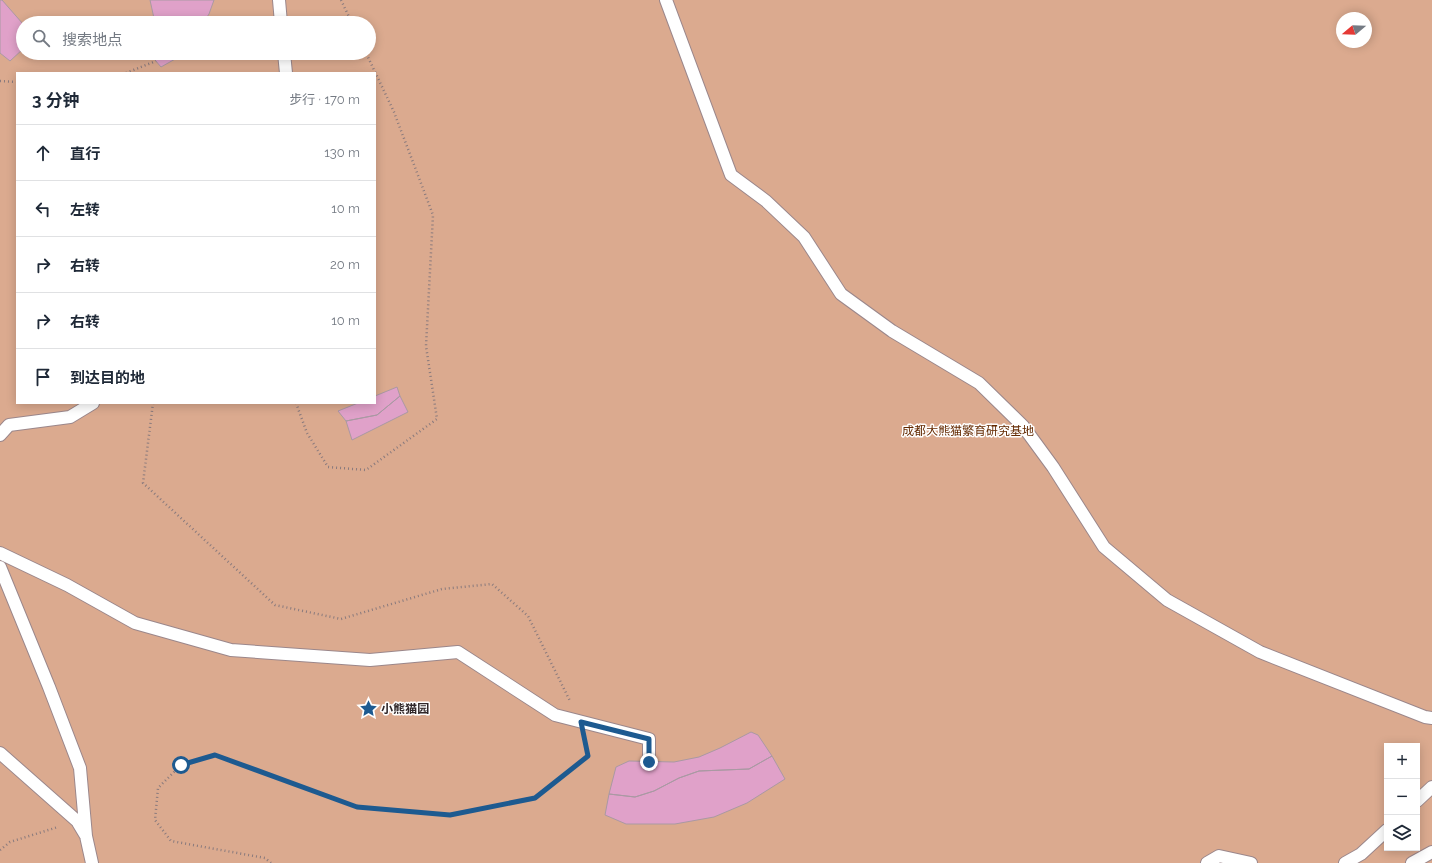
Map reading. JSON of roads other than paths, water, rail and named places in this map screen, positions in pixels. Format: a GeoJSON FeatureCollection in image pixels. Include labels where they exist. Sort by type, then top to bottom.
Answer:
{"type":"FeatureCollection","features":[{"type":"Feature","properties":{"kind":"lane"},"geometry":{"type":"LineString","coordinates":[[279,0],[280,16]]}},
{"type":"Feature","properties":{"kind":"lane"},"geometry":{"type":"LineString","coordinates":[[666,0],[731,175],[766,201],[804,237],[841,294],[892,331],[979,383],[1023,426],[1053,467],[1104,547],[1167,600],[1260,652],[1425,717],[1432,718]]}},
{"type":"Feature","properties":{"kind":"lane"},"geometry":{"type":"LineString","coordinates":[[285,60],[286,72]]}},
{"type":"Feature","properties":{"kind":"lane"},"geometry":{"type":"LineString","coordinates":[[0,436],[9,425],[70,418],[91,404]]}},
{"type":"Feature","properties":{"kind":"lane"},"geometry":{"type":"LineString","coordinates":[[0,553],[67,585],[135,623],[231,650],[370,660],[458,652],[555,715],[649,739],[649,762]]}},
{"type":"Feature","properties":{"kind":"lane"},"geometry":{"type":"LineString","coordinates":[[0,567],[80,768],[86,836],[92,863]]}},
{"type":"Feature","properties":{"kind":"lane"},"geometry":{"type":"LineString","coordinates":[[0,752],[77,821],[86,836]]}},
{"type":"Feature","properties":{"kind":"lane"},"geometry":{"type":"LineString","coordinates":[[1420,799],[1432,787]]}},
{"type":"Feature","properties":{"kind":"lane"},"geometry":{"type":"LineString","coordinates":[[1345,863],[1361,854],[1384,833]]}},
{"type":"Feature","properties":{"kind":"lane"},"geometry":{"type":"LineString","coordinates":[[1412,863],[1432,852]]}},
{"type":"Feature","properties":{"kind":"lane"},"geometry":{"type":"LineString","coordinates":[[1207,863],[1219,856],[1251,863]]}},
{"type":"Feature","properties":{"kind":"place","name":"小熊猫园"},"geometry":{"type":"Point","coordinates":[368,709]}},
{"type":"Feature","properties":{"kind":"park label","name":"成都大熊猫繁育研究基地"},"geometry":{"type":"Point","coordinates":[968,431]}}]}
